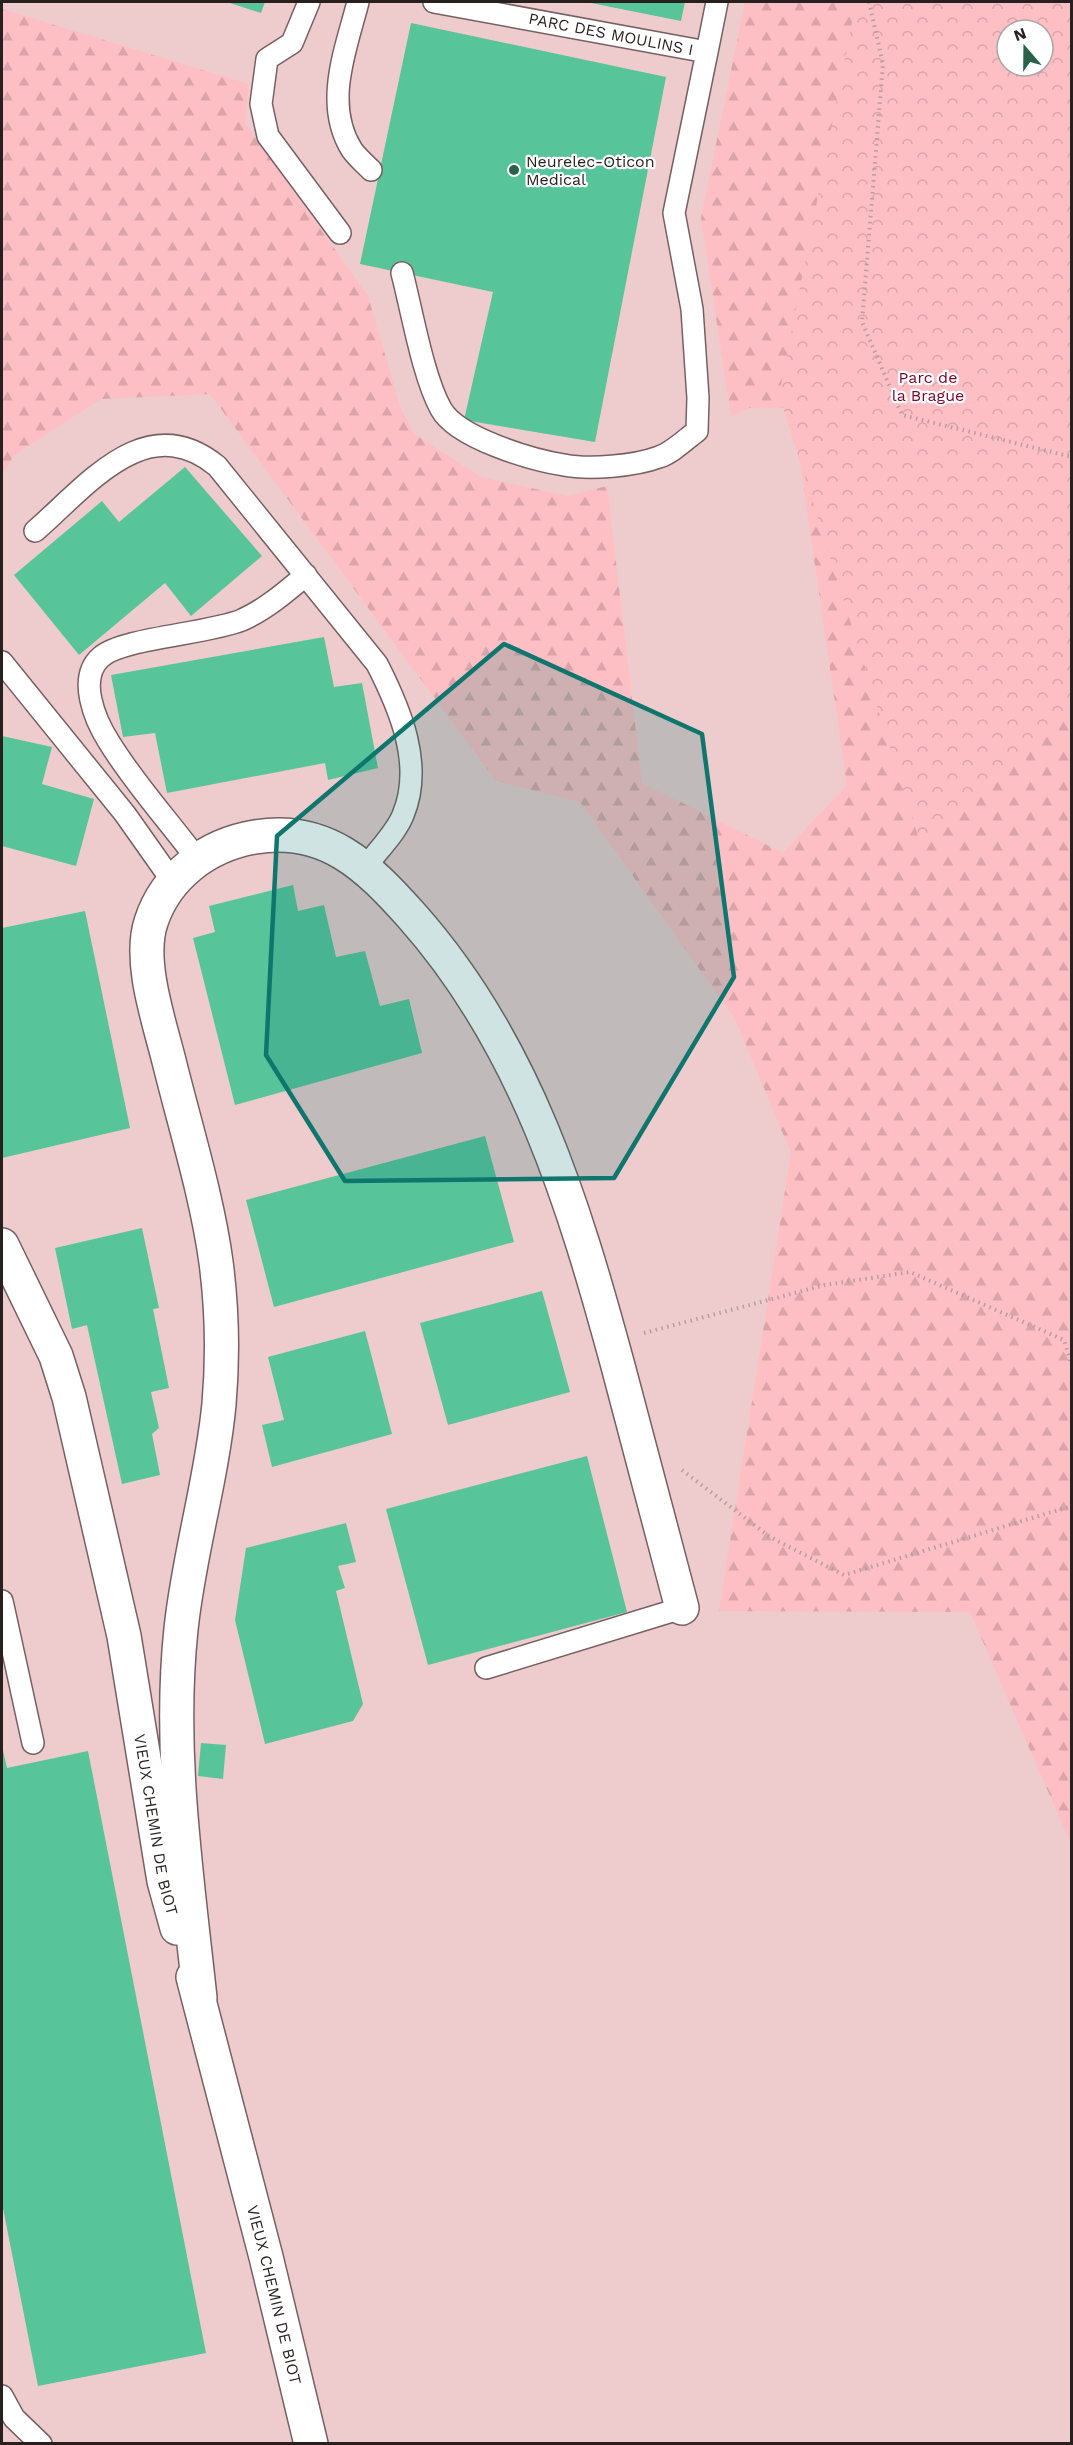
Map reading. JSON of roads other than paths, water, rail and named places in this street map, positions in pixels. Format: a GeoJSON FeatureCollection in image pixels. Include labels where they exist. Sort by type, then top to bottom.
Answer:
{"type":"FeatureCollection","features":[{"type":"Feature","properties":{"kind":"street"},"geometry":{"type":"LineString","coordinates":[[200,1998],[183,1831],[176,1722],[181,1630],[219,1400],[220,1332],[216,1261],[158,1018],[147,957],[148,928],[159,902],[173,882],[197,859],[212,850],[248,838],[293,835],[324,843],[351,856],[380,880],[431,937],[470,992],[505,1051],[543,1126],[569,1193],[612,1342],[682,1608]]}},
{"type":"Feature","properties":{"kind":"street","name":"VIEUX CHEMIN DE BIOT"},"geometry":{"type":"LineString","coordinates":[[2,1245],[56,1356],[69,1397],[124,1636],[164,1881],[200,1998],[311,2444]]}},
{"type":"Feature","properties":{"kind":"lane"},"geometry":{"type":"LineString","coordinates":[[309,2],[292,43],[267,59],[261,104],[268,135],[340,233]]}},
{"type":"Feature","properties":{"kind":"lane"},"geometry":{"type":"LineString","coordinates":[[358,2],[337,92],[340,118],[352,149],[371,170]]}},
{"type":"Feature","properties":{"kind":"lane","name":"PARC DES MOULINS I"},"geometry":{"type":"LineString","coordinates":[[402,273],[428,372],[441,409],[451,423],[464,432],[503,448],[565,466],[614,466],[661,457],[697,431],[698,398],[692,309],[674,213],[707,52],[434,2]]}},
{"type":"Feature","properties":{"kind":"lane"},"geometry":{"type":"LineString","coordinates":[[707,52],[717,2]]}},
{"type":"Feature","properties":{"kind":"lane"},"geometry":{"type":"LineString","coordinates":[[35,531],[120,458],[162,444],[184,446],[201,453],[217,466],[377,664],[397,701],[410,759],[410,790],[403,816],[365,868]]}},
{"type":"Feature","properties":{"kind":"lane"},"geometry":{"type":"LineString","coordinates":[[197,859],[109,742],[93,707],[90,676],[100,657],[117,648],[202,632],[242,620],[273,602],[306,575]]}},
{"type":"Feature","properties":{"kind":"lane"},"geometry":{"type":"LineString","coordinates":[[2,662],[125,814],[173,882]]}},
{"type":"Feature","properties":{"kind":"lane"},"geometry":{"type":"LineString","coordinates":[[2,1601],[33,1743]]}},
{"type":"Feature","properties":{"kind":"lane"},"geometry":{"type":"LineString","coordinates":[[486,1668],[682,1608]]}},
{"type":"Feature","properties":{"kind":"lane"},"geometry":{"type":"LineString","coordinates":[[2,2396],[14,2418],[40,2444]]}},
{"type":"Feature","properties":{"kind":"place","name":"Neurelec-Oticon Medical"},"geometry":{"type":"Point","coordinates":[514,170]}},
{"type":"Feature","properties":{"kind":"park label","name":"Parc de la Brague"},"geometry":{"type":"Point","coordinates":[928,386]}}]}
